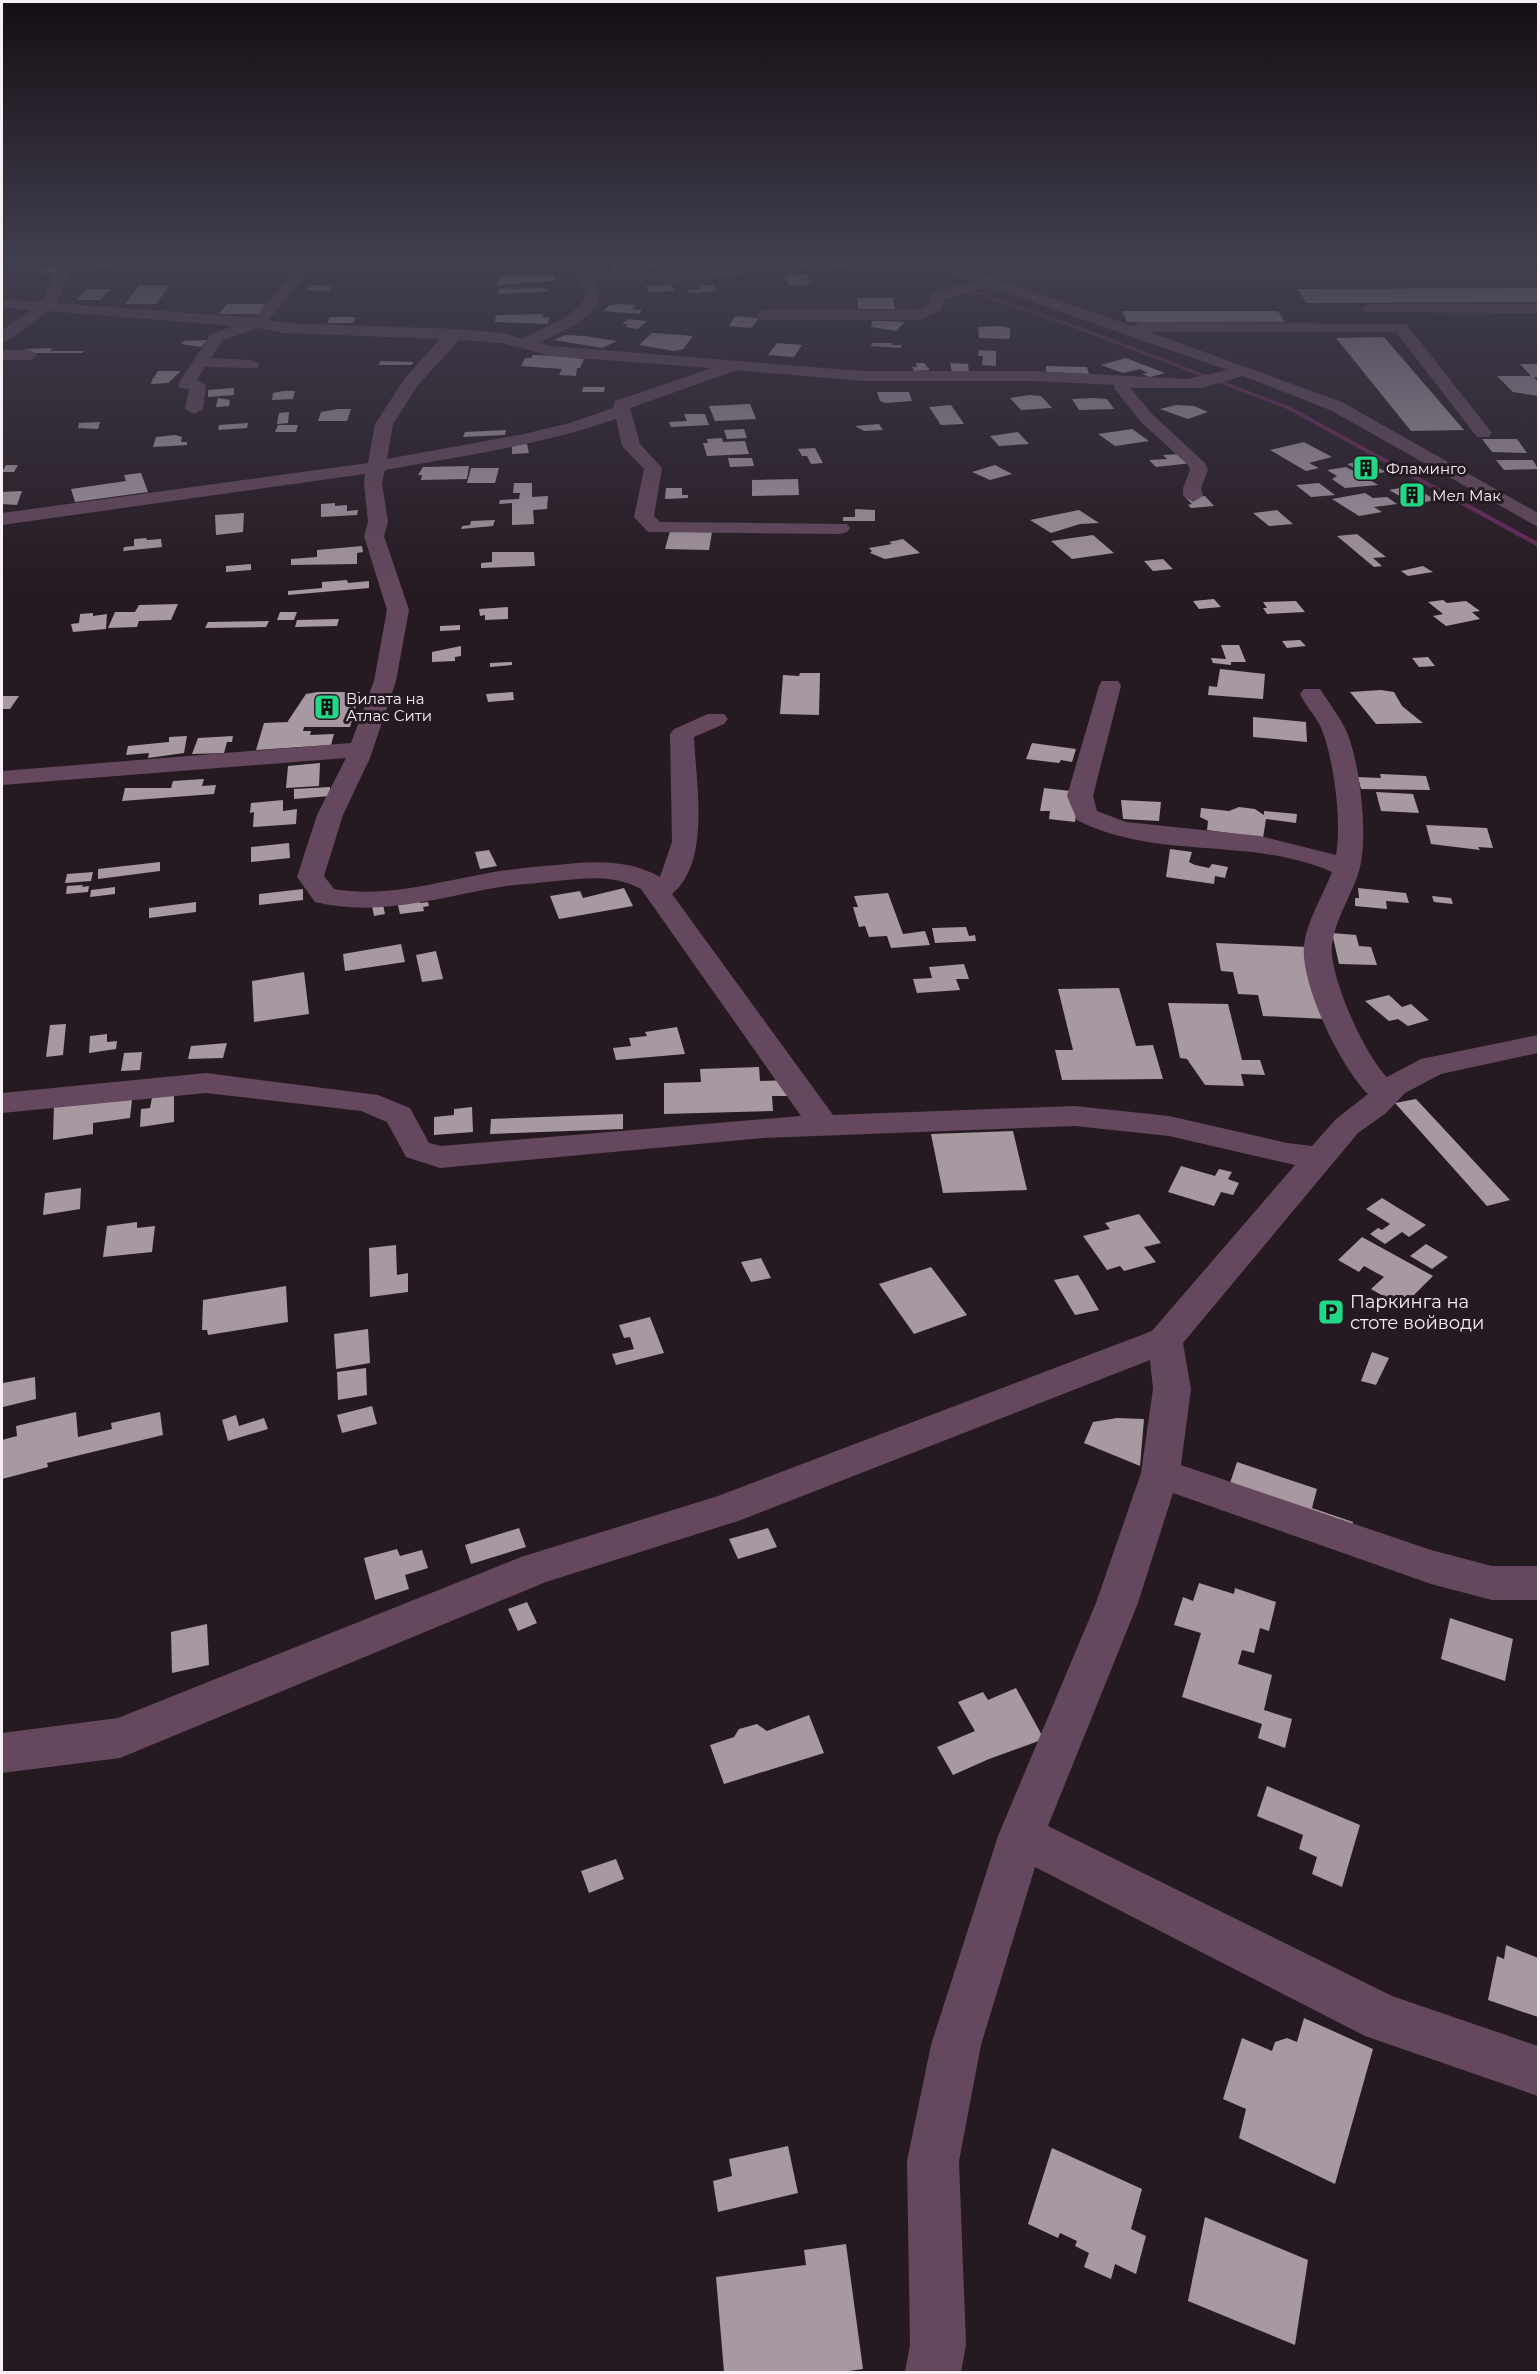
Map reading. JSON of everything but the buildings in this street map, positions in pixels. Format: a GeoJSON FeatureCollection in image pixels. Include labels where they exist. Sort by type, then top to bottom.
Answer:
{"type":"FeatureCollection","features":[{"type":"Feature","properties":{"kind":"street"},"geometry":{"type":"LineString","coordinates":[[194,370],[186,384],[198,385],[194,409]]}},
{"type":"Feature","properties":{"kind":"street"},"geometry":{"type":"LineString","coordinates":[[422,370],[384,424],[373,483],[378,522],[374,536],[398,610],[385,681],[360,750],[330,815],[310,877],[325,896],[348,900],[414,896],[506,878],[594,869],[634,874],[650,883],[824,1126]]}},
{"type":"Feature","properties":{"kind":"street"},"geometry":{"type":"LineString","coordinates":[[722,370],[621,405],[631,446],[653,468],[644,517],[655,528],[840,528]]}},
{"type":"Feature","properties":{"kind":"street"},"geometry":{"type":"LineString","coordinates":[[791,370],[862,376],[1034,376],[1124,384],[1187,384],[1209,381],[1235,373]]}},
{"type":"Feature","properties":{"kind":"street"},"geometry":{"type":"LineString","coordinates":[[1227,370],[1336,406],[1539,521]]}},
{"type":"Feature","properties":{"kind":"street"},"geometry":{"type":"LineString","coordinates":[[1434,370],[1483,432]]}},
{"type":"Feature","properties":{"kind":"street"},"geometry":{"type":"LineString","coordinates":[[1083,396],[1124,384]]}},
{"type":"Feature","properties":{"kind":"street"},"geometry":{"type":"LineString","coordinates":[[1124,384],[1161,432],[1196,463],[1199,470],[1192,488],[1193,496]]}},
{"type":"Feature","properties":{"kind":"street"},"geometry":{"type":"LineString","coordinates":[[2,519],[259,484],[377,465],[524,439],[575,427],[623,410]]}},
{"type":"Feature","properties":{"kind":"street"},"geometry":{"type":"LineString","coordinates":[[1110,686],[1080,796],[1086,814],[1103,825],[1131,831],[1292,850],[1323,857],[1346,869]]}},
{"type":"Feature","properties":{"kind":"street"},"geometry":{"type":"LineString","coordinates":[[1312,694],[1316,706],[1334,729],[1350,814],[1351,846],[1346,869],[1317,945],[1317,960],[1347,1041],[1362,1069],[1386,1094]]}},
{"type":"Feature","properties":{"kind":"street"},"geometry":{"type":"LineString","coordinates":[[657,893],[673,880],[685,842],[682,734],[716,719]]}},
{"type":"Feature","properties":{"kind":"street"},"geometry":{"type":"LineString","coordinates":[[2,778],[49,777],[112,769],[360,750]]}},
{"type":"Feature","properties":{"kind":"street"},"geometry":{"type":"LineString","coordinates":[[2,1753],[120,1738],[535,1569],[727,1509],[1165,1340],[1347,1126],[1375,1106],[1394,1086],[1432,1066],[1539,1044]]}},
{"type":"Feature","properties":{"kind":"street"},"geometry":{"type":"LineString","coordinates":[[2,1104],[206,1083],[367,1102],[399,1115],[417,1150],[440,1157],[763,1128],[1075,1116],[1169,1126],[1287,1154],[1320,1157]]}},
{"type":"Feature","properties":{"kind":"street"},"geometry":{"type":"LineString","coordinates":[[933,2373],[938,2345],[933,2161],[956,2044],[1021,1836],[1117,1603],[1160,1473],[1172,1389],[1165,1340]]}},
{"type":"Feature","properties":{"kind":"street"},"geometry":{"type":"LineString","coordinates":[[1160,1473],[1431,1567],[1492,1582],[1539,1582]]}},
{"type":"Feature","properties":{"kind":"street"},"geometry":{"type":"LineString","coordinates":[[1021,1836],[1383,2018],[1539,2071]]}},
{"type":"Feature","properties":{"kind":"waterway"},"geometry":{"type":"LineString","coordinates":[[1189,370],[1289,408],[1538,545]]}},
{"type":"Feature","properties":{"kind":"place","name":"Фламинго"},"geometry":{"type":"Point","coordinates":[1366,468]}},
{"type":"Feature","properties":{"kind":"place","name":"Мел Мак"},"geometry":{"type":"Point","coordinates":[1412,495]}},
{"type":"Feature","properties":{"kind":"place","name":"Вилата на Атлас Сити"},"geometry":{"type":"Point","coordinates":[327,707]}},
{"type":"Feature","properties":{"kind":"place","name":"Паркинга на стоте войводи"},"geometry":{"type":"Point","coordinates":[1331,1312]}}]}
